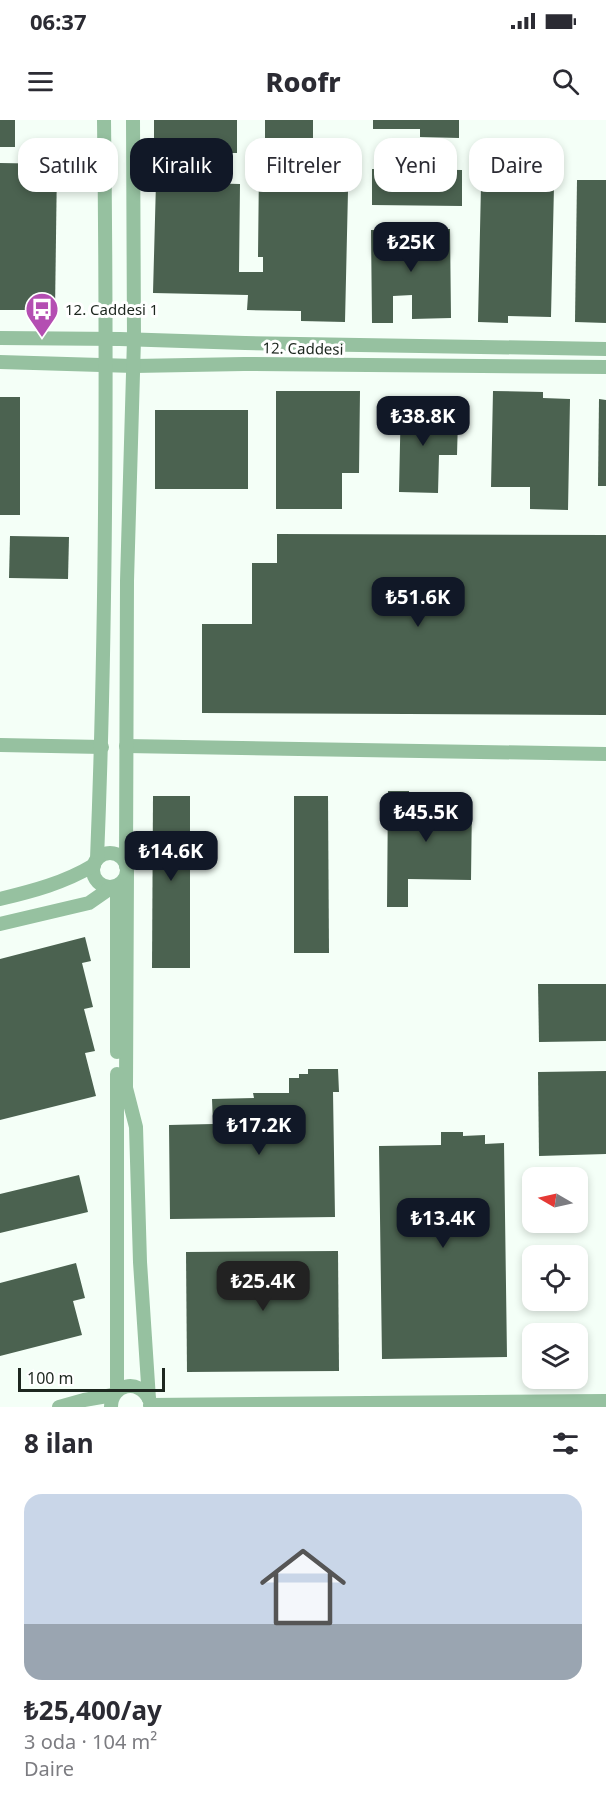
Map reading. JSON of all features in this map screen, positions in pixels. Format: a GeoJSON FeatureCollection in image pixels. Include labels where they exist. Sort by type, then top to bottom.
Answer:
{"type":"FeatureCollection","features":[{"type":"Feature","properties":{"kind":"street"},"geometry":{"type":"LineString","coordinates":[[105,120],[106,366],[102,747],[93,875],[102,886],[114,887]]}},
{"type":"Feature","properties":{"kind":"street"},"geometry":{"type":"LineString","coordinates":[[133,120],[134,366],[127,581],[126,1088],[136,1127],[140,1262],[149,1404]]}},
{"type":"Feature","properties":{"kind":"street","name":"12. Caddesi"},"geometry":{"type":"LineString","coordinates":[[0,338],[106,338],[245,344],[606,349]]}},
{"type":"Feature","properties":{"kind":"street","name":"12. Caddesi"},"geometry":{"type":"LineString","coordinates":[[0,362],[106,366],[256,364],[606,367]]}},
{"type":"Feature","properties":{"kind":"street"},"geometry":{"type":"LineString","coordinates":[[0,746],[102,747]]}},
{"type":"Feature","properties":{"kind":"street"},"geometry":{"type":"LineString","coordinates":[[126,746],[606,754]]}},
{"type":"Feature","properties":{"kind":"street"},"geometry":{"type":"LineString","coordinates":[[0,899],[42,889],[76,876],[103,855],[113,853],[121,858],[127,868],[124,880],[89,903],[0,924]]}},
{"type":"Feature","properties":{"kind":"street"},"geometry":{"type":"LineString","coordinates":[[114,887],[114,1397]]}},
{"type":"Feature","properties":{"kind":"street"},"geometry":{"type":"LineString","coordinates":[[59,1407],[84,1400],[114,1397],[122,1387],[132,1385],[142,1390],[149,1404]]}},
{"type":"Feature","properties":{"kind":"street"},"geometry":{"type":"LineString","coordinates":[[149,1404],[436,1405],[606,1401]]}},
{"type":"Feature","properties":{"kind":"building"},"geometry":{"type":"Polygon","coordinates":[[[0,120],[15,120],[15,147],[0,147],[0,120]]]}},
{"type":"Feature","properties":{"kind":"building"},"geometry":{"type":"Polygon","coordinates":[[[154,120],[237,120],[237,153],[233,153],[233,138],[154,138],[154,120]]]}},
{"type":"Feature","properties":{"kind":"building"},"geometry":{"type":"Polygon","coordinates":[[[265,120],[313,120],[313,138],[265,138],[265,120]]]}},
{"type":"Feature","properties":{"kind":"building"},"geometry":{"type":"Polygon","coordinates":[[[373,120],[459,120],[459,138],[420,137],[420,129],[373,129],[373,120]]]}},
{"type":"Feature","properties":{"kind":"building"},"geometry":{"type":"Polygon","coordinates":[[[0,163],[18,163],[18,192],[57,192],[55,310],[0,310],[0,163]]]}},
{"type":"Feature","properties":{"kind":"building"},"geometry":{"type":"Polygon","coordinates":[[[372,169],[374,169],[374,192],[457,192],[457,170],[462,170],[462,206],[372,205],[372,169]]]}},
{"type":"Feature","properties":{"kind":"building"},"geometry":{"type":"Polygon","coordinates":[[[577,180],[606,180],[606,323],[575,322],[577,180]]]}},
{"type":"Feature","properties":{"kind":"building"},"geometry":{"type":"Polygon","coordinates":[[[233,184],[240,184],[239,272],[263,272],[263,257],[258,257],[259,192],[348,192],[345,322],[301,321],[301,311],[247,310],[248,295],[153,293],[156,192],[233,192],[233,184]]]}},
{"type":"Feature","properties":{"kind":"building"},"geometry":{"type":"Polygon","coordinates":[[[481,192],[554,192],[551,317],[508,316],[508,323],[478,322],[481,192]]]}},
{"type":"Feature","properties":{"kind":"building"},"geometry":{"type":"Polygon","coordinates":[[[450,229],[451,318],[412,319],[412,295],[393,296],[393,323],[372,323],[371,230],[450,229]]]}},
{"type":"Feature","properties":{"kind":"building"},"geometry":{"type":"Polygon","coordinates":[[[276,391],[360,391],[359,473],[342,473],[342,509],[276,509],[276,391]]]}},
{"type":"Feature","properties":{"kind":"building"},"geometry":{"type":"Polygon","coordinates":[[[493,391],[543,392],[543,398],[570,399],[568,510],[530,509],[530,487],[491,487],[493,391]]]}},
{"type":"Feature","properties":{"kind":"building"},"geometry":{"type":"Polygon","coordinates":[[[0,397],[20,397],[20,515],[0,515],[0,397]]]}},
{"type":"Feature","properties":{"kind":"building"},"geometry":{"type":"Polygon","coordinates":[[[401,397],[421,398],[420,418],[458,419],[457,455],[439,455],[438,493],[399,492],[401,397]]]}},
{"type":"Feature","properties":{"kind":"building"},"geometry":{"type":"Polygon","coordinates":[[[599,399],[606,400],[606,486],[598,486],[599,399]]]}},
{"type":"Feature","properties":{"kind":"building"},"geometry":{"type":"Polygon","coordinates":[[[155,410],[248,410],[248,489],[155,489],[155,410]]]}},
{"type":"Feature","properties":{"kind":"building"},"geometry":{"type":"Polygon","coordinates":[[[277,534],[606,535],[606,715],[202,713],[202,624],[252,624],[252,563],[277,563],[277,534]]]}},
{"type":"Feature","properties":{"kind":"building"},"geometry":{"type":"Polygon","coordinates":[[[10,536],[69,537],[68,579],[9,578],[10,536]]]}},
{"type":"Feature","properties":{"kind":"building"},"geometry":{"type":"Polygon","coordinates":[[[388,791],[409,791],[409,800],[472,801],[471,880],[408,879],[408,907],[387,907],[388,791]]]}},
{"type":"Feature","properties":{"kind":"building"},"geometry":{"type":"Polygon","coordinates":[[[153,796],[190,796],[190,968],[152,968],[153,796]]]}},
{"type":"Feature","properties":{"kind":"building"},"geometry":{"type":"Polygon","coordinates":[[[294,796],[328,796],[329,953],[294,953],[294,796]]]}},
{"type":"Feature","properties":{"kind":"building"},"geometry":{"type":"Polygon","coordinates":[[[85,937],[91,961],[82,963],[93,1007],[84,1009],[95,1051],[85,1053],[96,1096],[0,1120],[0,959],[85,937]]]}},
{"type":"Feature","properties":{"kind":"building"},"geometry":{"type":"Polygon","coordinates":[[[538,984],[606,984],[606,1041],[539,1042],[538,984]]]}},
{"type":"Feature","properties":{"kind":"building"},"geometry":{"type":"Polygon","coordinates":[[[308,1069],[338,1069],[339,1092],[333,1092],[335,1217],[170,1219],[169,1125],[213,1124],[212,1099],[254,1098],[253,1093],[289,1093],[289,1078],[299,1078],[299,1074],[308,1074],[308,1069]]]}},
{"type":"Feature","properties":{"kind":"building"},"geometry":{"type":"Polygon","coordinates":[[[606,1071],[606,1154],[539,1156],[538,1072],[606,1071]]]}},
{"type":"Feature","properties":{"kind":"building"},"geometry":{"type":"Polygon","coordinates":[[[441,1132],[463,1132],[463,1136],[485,1135],[485,1144],[504,1143],[507,1357],[382,1359],[379,1146],[441,1145],[441,1132]]]}},
{"type":"Feature","properties":{"kind":"building"},"geometry":{"type":"Polygon","coordinates":[[[79,1175],[88,1212],[0,1233],[0,1194],[79,1175]]]}},
{"type":"Feature","properties":{"kind":"building"},"geometry":{"type":"Polygon","coordinates":[[[338,1251],[339,1371],[187,1372],[186,1252],[338,1251]]]}},
{"type":"Feature","properties":{"kind":"building"},"geometry":{"type":"Polygon","coordinates":[[[76,1263],[85,1298],[73,1301],[82,1335],[0,1356],[0,1283],[76,1263]]]}},
{"type":"Feature","properties":{"kind":"place","name":"12. Caddesi 1"},"geometry":{"type":"Point","coordinates":[42,338]}}]}
